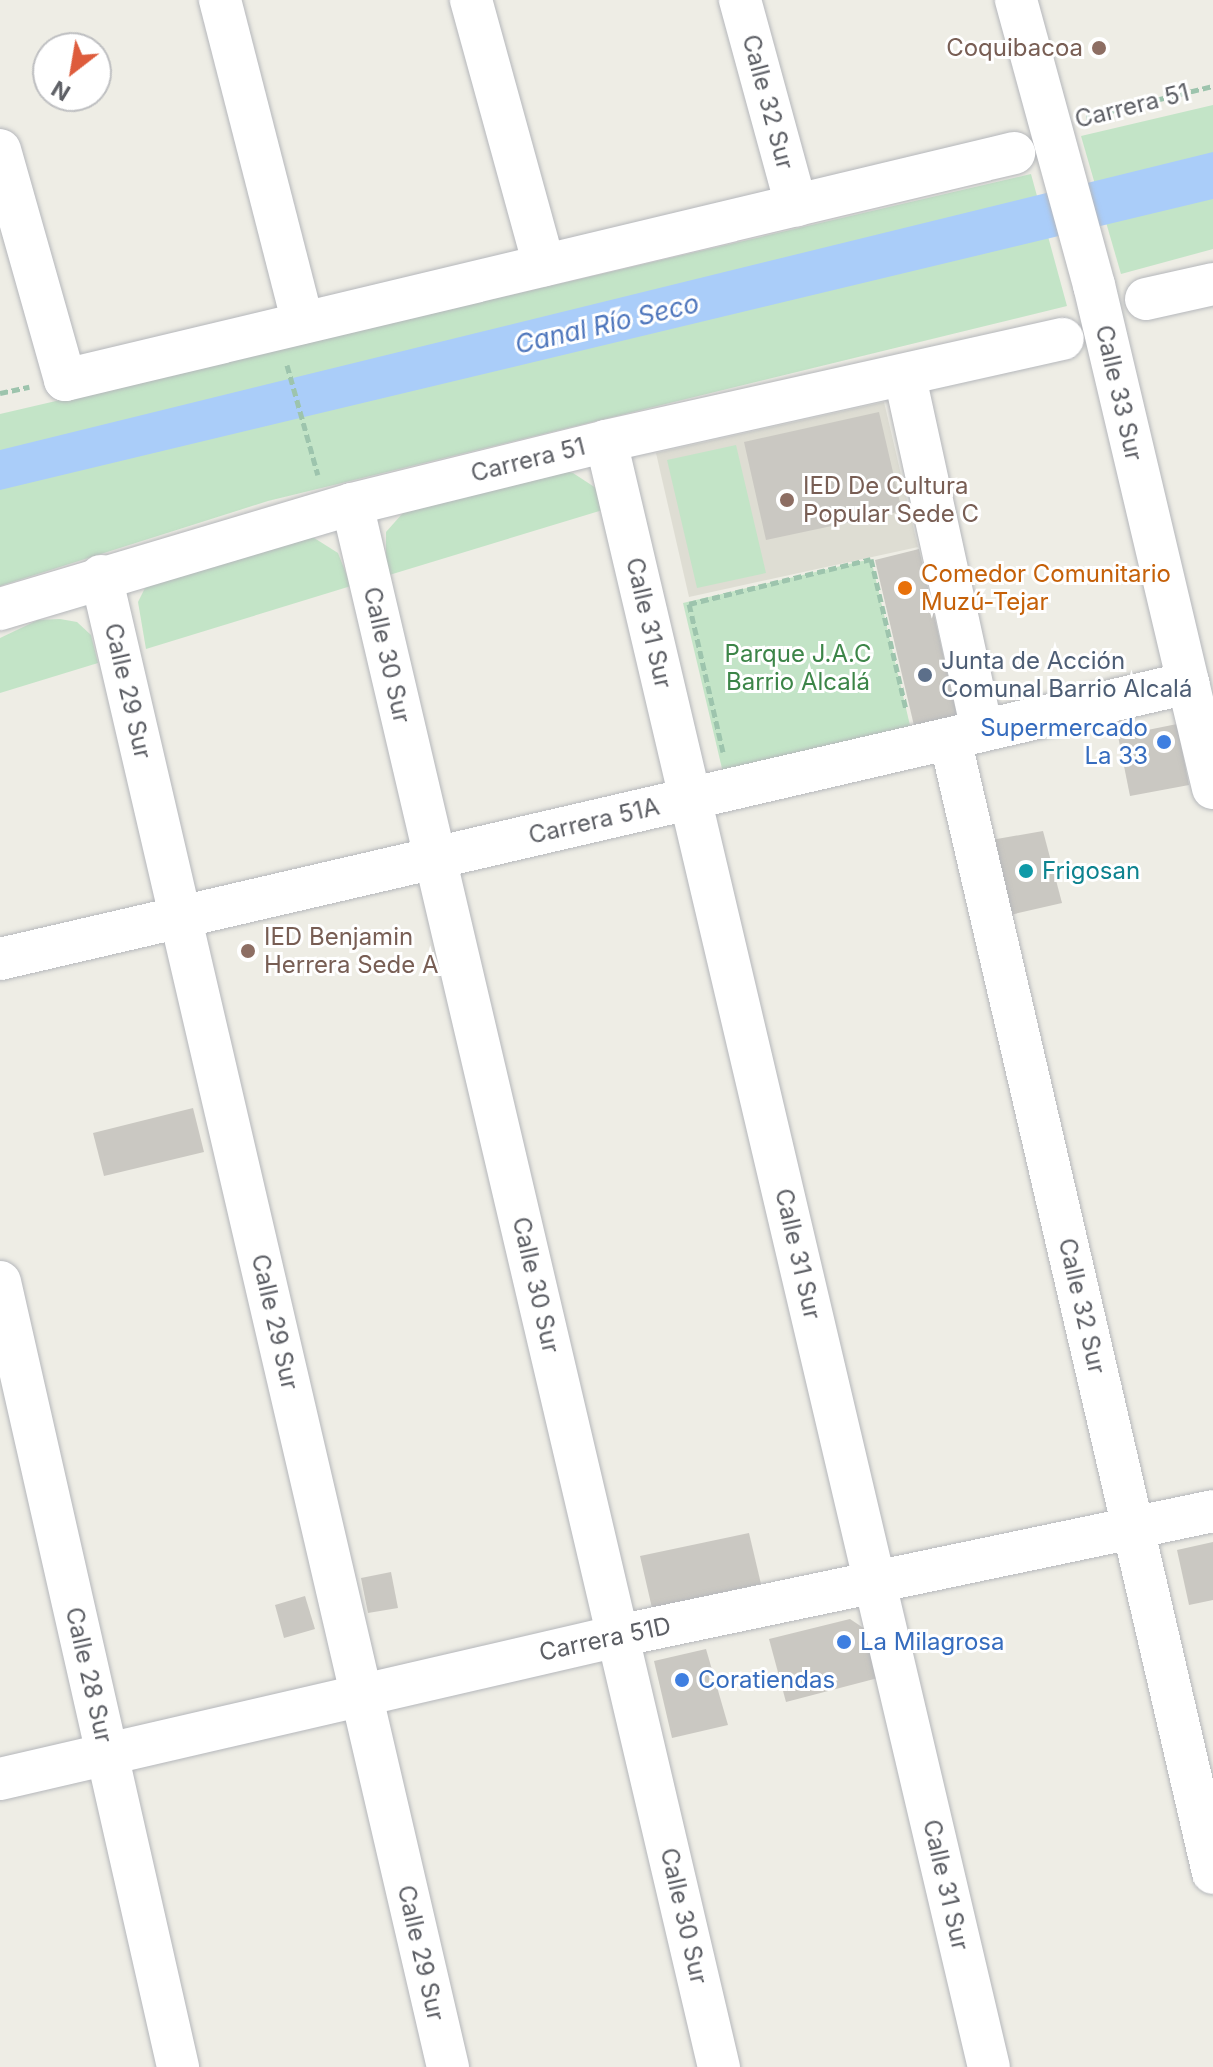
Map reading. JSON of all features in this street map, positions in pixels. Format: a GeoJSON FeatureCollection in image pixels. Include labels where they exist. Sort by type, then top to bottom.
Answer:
{"type":"FeatureCollection","features":[{"type":"Feature","properties":{"kind":"street"},"geometry":{"type":"LineString","coordinates":[[220,0],[303,323]]}},
{"type":"Feature","properties":{"kind":"street"},"geometry":{"type":"LineString","coordinates":[[471,0],[544,265]]}},
{"type":"Feature","properties":{"kind":"street","name":"Calle 32 Sur"},"geometry":{"type":"LineString","coordinates":[[740,0],[796,205]]}},
{"type":"Feature","properties":{"kind":"street","name":"Calle 33 Sur"},"geometry":{"type":"LineString","coordinates":[[1016,0],[1094,285],[1213,788]]}},
{"type":"Feature","properties":{"kind":"street"},"geometry":{"type":"LineString","coordinates":[[0,150],[65,380],[1014,153]]}},
{"type":"Feature","properties":{"kind":"street"},"geometry":{"type":"LineString","coordinates":[[1146,299],[1213,284]]}},
{"type":"Feature","properties":{"kind":"street","name":"Carrera 51"},"geometry":{"type":"LineString","coordinates":[[0,609],[101,576],[352,504],[606,441],[905,377],[1063,339]]}},
{"type":"Feature","properties":{"kind":"street","name":"Calle 32 Sur"},"geometry":{"type":"LineString","coordinates":[[905,377],[966,735],[1133,1527],[1213,1873]]}},
{"type":"Feature","properties":{"kind":"street","name":"Calle 31 Sur"},"geometry":{"type":"LineString","coordinates":[[606,441],[989,2067]]}},
{"type":"Feature","properties":{"kind":"street","name":"Calle 30 Sur"},"geometry":{"type":"LineString","coordinates":[[352,504],[719,2067]]}},
{"type":"Feature","properties":{"kind":"street","name":"Calle 29 Sur"},"geometry":{"type":"LineString","coordinates":[[101,576],[448,2067]]}},
{"type":"Feature","properties":{"kind":"street","name":"Carrera 51A"},"geometry":{"type":"LineString","coordinates":[[0,959],[1188,683]]}},
{"type":"Feature","properties":{"kind":"street","name":"Calle 28 Sur"},"geometry":{"type":"LineString","coordinates":[[0,1282],[178,2067]]}},
{"type":"Feature","properties":{"kind":"street","name":"Carrera 51D"},"geometry":{"type":"LineString","coordinates":[[0,1779],[618,1636],[1213,1511]]}},
{"type":"Feature","properties":{"kind":"path","name":"Carrera 51"},"geometry":{"type":"LineString","coordinates":[[1050,126],[1213,86]]}},
{"type":"Feature","properties":{"kind":"path"},"geometry":{"type":"LineString","coordinates":[[288,367],[313,456]]}},
{"type":"Feature","properties":{"kind":"path"},"geometry":{"type":"LineString","coordinates":[[739,754],[724,758],[689,604],[871,559],[907,716]]}},
{"type":"Feature","properties":{"kind":"shaded area","name":"IED De Cultura Popular Sede C"},"geometry":{"type":"Polygon","coordinates":[[[884,402],[918,547],[689,597],[656,453],[884,402]]]}},
{"type":"Feature","properties":{"kind":"green space"},"geometry":{"type":"Polygon","coordinates":[[[1213,105],[1213,249],[1121,274],[1081,136],[1213,105]]]}},
{"type":"Feature","properties":{"kind":"green space"},"geometry":{"type":"Polygon","coordinates":[[[1031,174],[1067,306],[268,501],[0,586],[0,414],[1031,174]]]}},
{"type":"Feature","properties":{"kind":"green space"},"geometry":{"type":"Polygon","coordinates":[[[736,445],[766,573],[697,588],[667,460],[736,445]]]}},
{"type":"Feature","properties":{"kind":"green space"},"geometry":{"type":"Polygon","coordinates":[[[555,469],[573,473],[602,492],[606,509],[386,576],[386,532],[410,505],[555,469]]]}},
{"type":"Feature","properties":{"kind":"green space"},"geometry":{"type":"Polygon","coordinates":[[[311,536],[338,553],[351,586],[146,649],[138,602],[145,588],[159,578],[311,536]]]}},
{"type":"Feature","properties":{"kind":"green space","name":"Parque J.A.C Barrio Alcalá"},"geometry":{"type":"Polygon","coordinates":[[[871,559],[912,734],[724,777],[683,603],[871,559]]]}},
{"type":"Feature","properties":{"kind":"green space"},"geometry":{"type":"Polygon","coordinates":[[[38,620],[77,622],[91,635],[98,663],[0,693],[0,638],[38,620]]]}},
{"type":"Feature","properties":{"kind":"water","name":"Canal Río Seco"},"geometry":{"type":"Polygon","coordinates":[[[1213,152],[1213,199],[0,490],[0,450],[1213,152]]]}},
{"type":"Feature","properties":{"kind":"building"},"geometry":{"type":"Polygon","coordinates":[[[879,412],[902,511],[766,540],[744,442],[879,412]]]}},
{"type":"Feature","properties":{"kind":"building","name":"Junta de Acción Comunal Barrio Alcalá"},"geometry":{"type":"Polygon","coordinates":[[[919,549],[959,724],[916,734],[875,560],[919,549]]]}},
{"type":"Feature","properties":{"kind":"building"},"geometry":{"type":"Polygon","coordinates":[[[1177,724],[1189,785],[1130,796],[1118,736],[1177,724]]]}},
{"type":"Feature","properties":{"kind":"building","name":"Frigosan"},"geometry":{"type":"Polygon","coordinates":[[[1043,831],[1062,903],[1010,915],[991,840],[1043,831]]]}},
{"type":"Feature","properties":{"kind":"building"},"geometry":{"type":"Polygon","coordinates":[[[193,1108],[204,1152],[104,1176],[93,1133],[193,1108]]]}},
{"type":"Feature","properties":{"kind":"building"},"geometry":{"type":"Polygon","coordinates":[[[749,1533],[761,1584],[652,1608],[640,1556],[749,1533]]]}},
{"type":"Feature","properties":{"kind":"building"},"geometry":{"type":"Polygon","coordinates":[[[1213,1542],[1213,1600],[1189,1605],[1177,1550],[1213,1542]]]}},
{"type":"Feature","properties":{"kind":"building"},"geometry":{"type":"Polygon","coordinates":[[[391,1572],[398,1608],[368,1613],[361,1578],[391,1572]]]}},
{"type":"Feature","properties":{"kind":"building"},"geometry":{"type":"Polygon","coordinates":[[[305,1596],[315,1629],[284,1638],[275,1605],[305,1596]]]}},
{"type":"Feature","properties":{"kind":"building"},"geometry":{"type":"Polygon","coordinates":[[[850,1619],[865,1629],[878,1678],[786,1702],[769,1639],[850,1619]]]}},
{"type":"Feature","properties":{"kind":"building"},"geometry":{"type":"Polygon","coordinates":[[[706,1649],[728,1725],[672,1738],[654,1661],[706,1649]]]}},
{"type":"Feature","properties":{"kind":"place","name":"Coquibacoa"},"geometry":{"type":"Point","coordinates":[1099,48]}},
{"type":"Feature","properties":{"kind":"place","name":"IED De Cultura Popular Sede C"},"geometry":{"type":"Point","coordinates":[787,500]}},
{"type":"Feature","properties":{"kind":"place","name":"Comedor Comunitario Muzú-Tejar"},"geometry":{"type":"Point","coordinates":[905,588]}},
{"type":"Feature","properties":{"kind":"place","name":"Junta de Acción Comunal Barrio Alcalá"},"geometry":{"type":"Point","coordinates":[925,675]}},
{"type":"Feature","properties":{"kind":"place","name":"Supermercado La 33"},"geometry":{"type":"Point","coordinates":[1164,742]}},
{"type":"Feature","properties":{"kind":"place","name":"Frigosan"},"geometry":{"type":"Point","coordinates":[1026,871]}},
{"type":"Feature","properties":{"kind":"place","name":"IED Benjamin Herrera Sede A"},"geometry":{"type":"Point","coordinates":[248,951]}},
{"type":"Feature","properties":{"kind":"place","name":"La Milagrosa"},"geometry":{"type":"Point","coordinates":[844,1642]}},
{"type":"Feature","properties":{"kind":"place","name":"Coratiendas"},"geometry":{"type":"Point","coordinates":[682,1680]}}]}
